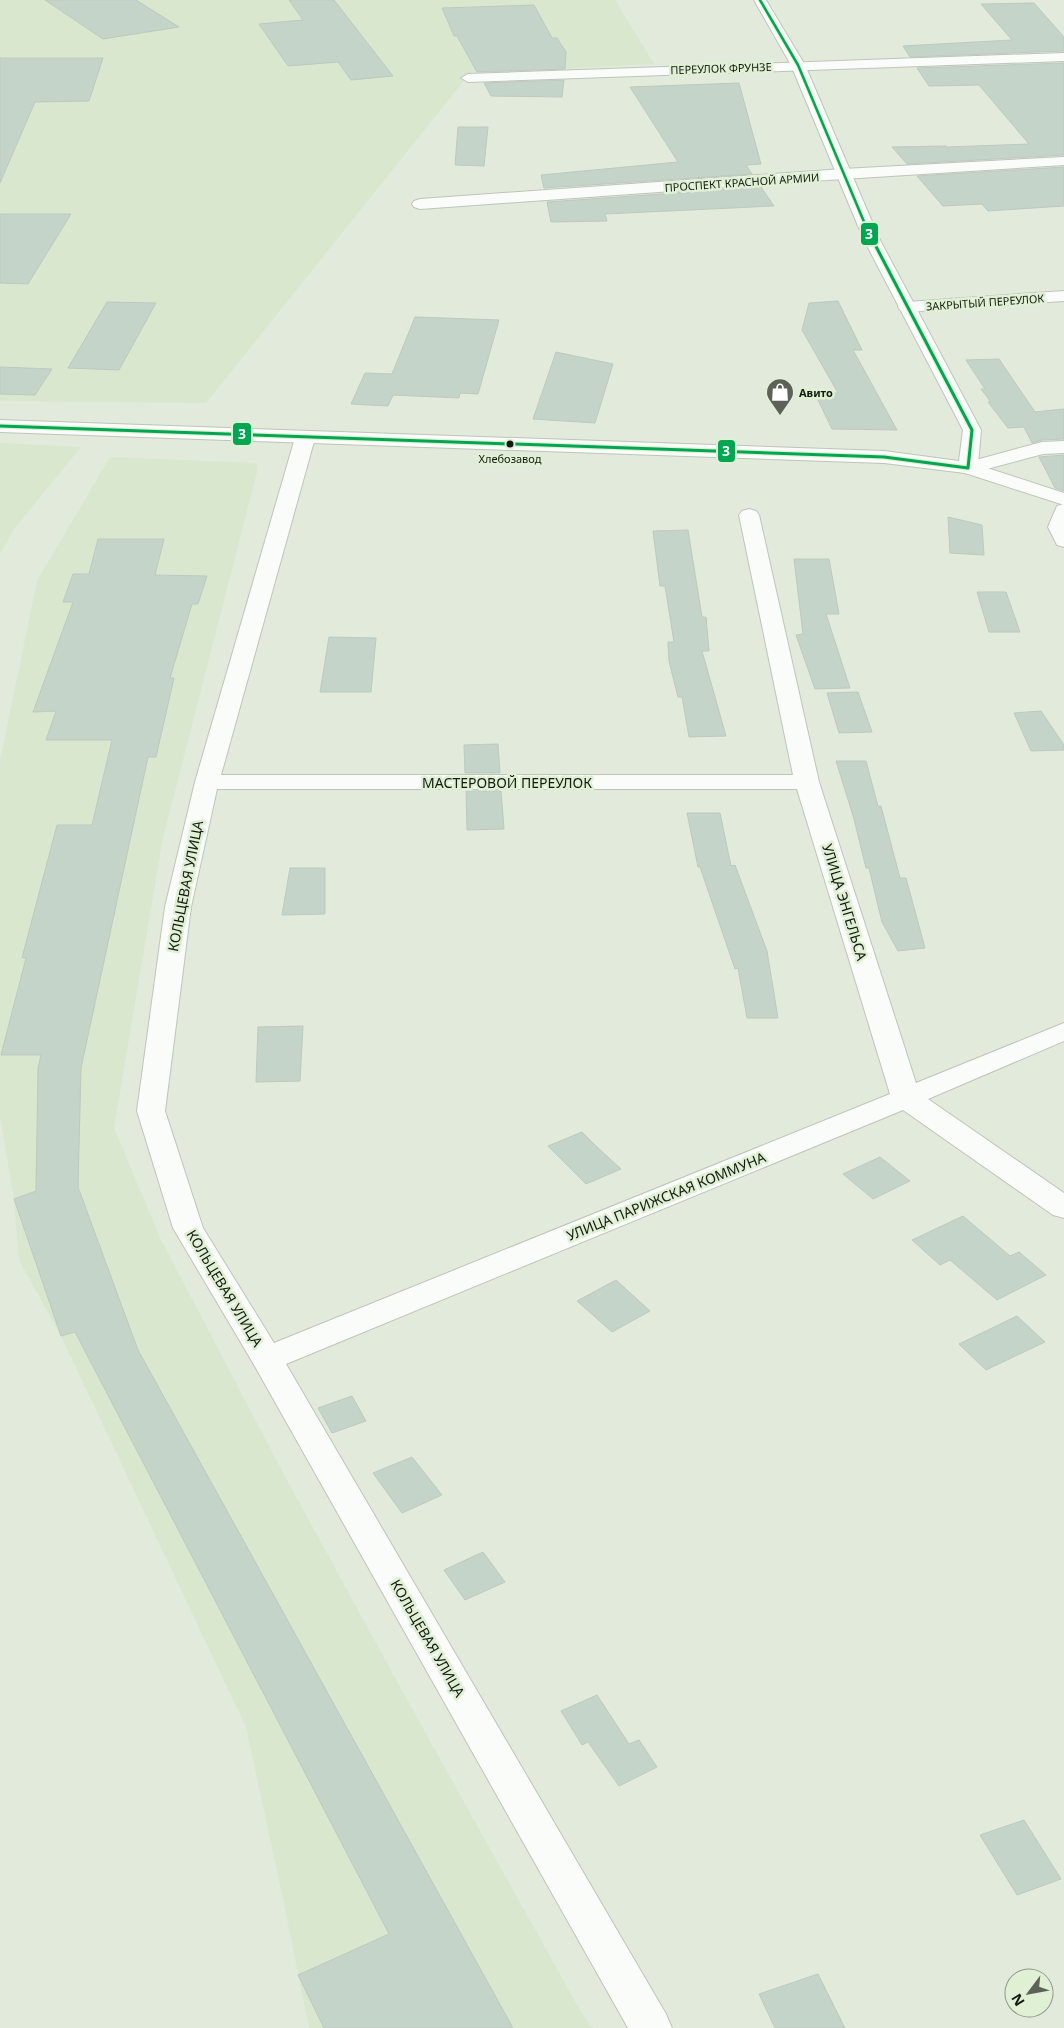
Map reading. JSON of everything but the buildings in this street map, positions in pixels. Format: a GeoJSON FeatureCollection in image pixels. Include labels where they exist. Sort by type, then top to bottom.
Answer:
{"type":"FeatureCollection","features":[{"type":"Feature","properties":{"kind":"street"},"geometry":{"type":"LineString","coordinates":[[760,0],[798,65],[871,238],[972,430],[968,468]]}},
{"type":"Feature","properties":{"kind":"street","name":"ПЕРЕУЛОК ФРУНЗЕ"},"geometry":{"type":"LineString","coordinates":[[468,78],[1064,57]]}},
{"type":"Feature","properties":{"kind":"street","name":"ПРОСПЕКТ КРАСНОЙ АРМИИ"},"geometry":{"type":"LineString","coordinates":[[420,204],[843,174],[1064,161]]}},
{"type":"Feature","properties":{"kind":"street","name":"ЗАКРЫТЫЙ ПЕРЕУЛОК"},"geometry":{"type":"LineString","coordinates":[[906,307],[1064,296]]}},
{"type":"Feature","properties":{"kind":"street"},"geometry":{"type":"LineString","coordinates":[[0,426],[884,457],[968,468],[1064,499]]}},
{"type":"Feature","properties":{"kind":"street","name":"КОЛЬЦЕВАЯ УЛИЦА"},"geometry":{"type":"LineString","coordinates":[[305,438],[206,782],[178,907],[151,1111],[188,1228],[268,1359],[651,2028]]}},
{"type":"Feature","properties":{"kind":"street"},"geometry":{"type":"LineString","coordinates":[[968,468],[1042,448],[1064,447]]}},
{"type":"Feature","properties":{"kind":"street"},"geometry":{"type":"LineString","coordinates":[[1064,510],[1058,527],[1064,541]]}},
{"type":"Feature","properties":{"kind":"street","name":"УЛИЦА ЭНГЕЛЬСА"},"geometry":{"type":"LineString","coordinates":[[749,515],[807,782],[906,1098]]}},
{"type":"Feature","properties":{"kind":"street","name":"МАСТЕРОВОЙ ПЕРЕУЛОК"},"geometry":{"type":"LineString","coordinates":[[206,782],[807,782]]}},
{"type":"Feature","properties":{"kind":"street","name":"УЛИЦА ПАРИЖСКАЯ КОММУНА"},"geometry":{"type":"LineString","coordinates":[[268,1359],[906,1098],[1064,1031]]}},
{"type":"Feature","properties":{"kind":"street"},"geometry":{"type":"LineString","coordinates":[[906,1098],[1064,1208]]}},
{"type":"Feature","properties":{"kind":"shaded area"},"geometry":{"type":"Polygon","coordinates":[[[0,0],[615,0],[654,64],[470,73],[206,403],[0,401],[0,0]]]}},
{"type":"Feature","properties":{"kind":"shaded area"},"geometry":{"type":"Polygon","coordinates":[[[0,443],[81,447],[14,529],[0,554],[0,443]]]}},
{"type":"Feature","properties":{"kind":"shaded area"},"geometry":{"type":"Polygon","coordinates":[[[110,457],[257,463],[257,472],[162,842],[114,1128],[161,1240],[282,1471],[582,2014],[593,2028],[309,2028],[246,1727],[61,1336],[19,1260],[14,1199],[0,1116],[0,761],[37,581],[110,457]]]}},
{"type":"Feature","properties":{"kind":"transit line","name":"3"},"geometry":{"type":"LineString","coordinates":[[760,0],[798,65],[871,238],[972,430],[968,468]]}},
{"type":"Feature","properties":{"kind":"transit line","name":"3"},"geometry":{"type":"LineString","coordinates":[[0,426],[884,457],[968,468]]}},
{"type":"Feature","properties":{"kind":"place","name":"Авито"},"geometry":{"type":"Point","coordinates":[780,416]}},
{"type":"Feature","properties":{"kind":"place","name":"Хлебозавод"},"geometry":{"type":"Point","coordinates":[510,444]}}]}
